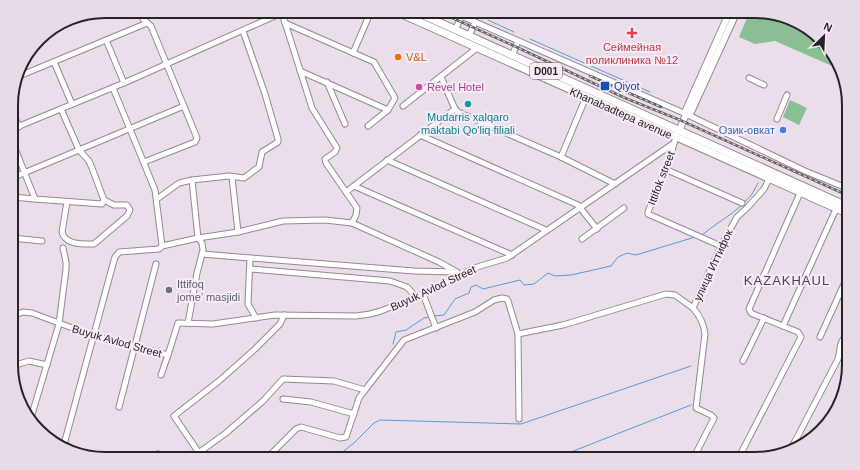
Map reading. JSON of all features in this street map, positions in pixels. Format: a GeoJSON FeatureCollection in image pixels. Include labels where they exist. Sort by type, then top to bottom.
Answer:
{"type":"FeatureCollection","features":[{"type":"Feature","properties":{"kind":"highway","name":"Khanabadtepa avenue"},"geometry":{"type":"LineString","coordinates":[[411,18],[478,48],[542,73],[676,137],[842,204]]}},
{"type":"Feature","properties":{"kind":"highway","name":"Khanabadtepa avenue"},"geometry":{"type":"LineString","coordinates":[[429,18],[512,56],[586,97],[842,211]]}},
{"type":"Feature","properties":{"kind":"main road"},"geometry":{"type":"LineString","coordinates":[[676,137],[686,114],[686,110],[730,18]]}},
{"type":"Feature","properties":{"kind":"street"},"geometry":{"type":"LineString","coordinates":[[143,18],[151,26],[197,138],[196,141],[144,162]]}},
{"type":"Feature","properties":{"kind":"street"},"geometry":{"type":"LineString","coordinates":[[19,126],[113,88],[270,18]]}},
{"type":"Feature","properties":{"kind":"street"},"geometry":{"type":"LineString","coordinates":[[285,18],[312,108],[336,148],[335,152],[326,159],[326,163],[340,186],[357,208],[356,216],[352,223]]}},
{"type":"Feature","properties":{"kind":"street"},"geometry":{"type":"LineString","coordinates":[[353,53],[368,18]]}},
{"type":"Feature","properties":{"kind":"street"},"geometry":{"type":"LineString","coordinates":[[455,30],[461,18]]}},
{"type":"Feature","properties":{"kind":"street"},"geometry":{"type":"LineString","coordinates":[[469,18],[475,22],[686,114],[842,186]]}},
{"type":"Feature","properties":{"kind":"street"},"geometry":{"type":"LineString","coordinates":[[469,36],[475,22]]}},
{"type":"Feature","properties":{"kind":"street"},"geometry":{"type":"LineString","coordinates":[[24,74],[147,23]]}},
{"type":"Feature","properties":{"kind":"street"},"geometry":{"type":"LineString","coordinates":[[285,23],[374,62],[395,98],[388,110],[368,126]]}},
{"type":"Feature","properties":{"kind":"street"},"geometry":{"type":"LineString","coordinates":[[157,199],[179,183],[229,176],[244,178],[259,167],[262,152],[276,144],[278,139],[265,94],[243,30]]}},
{"type":"Feature","properties":{"kind":"street"},"geometry":{"type":"LineString","coordinates":[[106,40],[124,83]]}},
{"type":"Feature","properties":{"kind":"street"},"geometry":{"type":"LineString","coordinates":[[512,56],[518,41]]}},
{"type":"Feature","properties":{"kind":"street"},"geometry":{"type":"LineString","coordinates":[[403,106],[478,48]]}},
{"type":"Feature","properties":{"kind":"street"},"geometry":{"type":"LineString","coordinates":[[54,62],[72,104]]}},
{"type":"Feature","properties":{"kind":"street"},"geometry":{"type":"LineString","coordinates":[[300,71],[388,110]]}},
{"type":"Feature","properties":{"kind":"street"},"geometry":{"type":"LineString","coordinates":[[441,77],[455,109],[458,112],[561,157],[615,184]]}},
{"type":"Feature","properties":{"kind":"street"},"geometry":{"type":"LineString","coordinates":[[748,78],[764,85]]}},
{"type":"Feature","properties":{"kind":"street"},"geometry":{"type":"LineString","coordinates":[[327,82],[345,124]]}},
{"type":"Feature","properties":{"kind":"street"},"geometry":{"type":"LineString","coordinates":[[113,88],[156,190],[162,246]]}},
{"type":"Feature","properties":{"kind":"street"},"geometry":{"type":"LineString","coordinates":[[777,118],[787,95]]}},
{"type":"Feature","properties":{"kind":"street"},"geometry":{"type":"LineString","coordinates":[[561,157],[586,97]]}},
{"type":"Feature","properties":{"kind":"street"},"geometry":{"type":"LineString","coordinates":[[18,175],[184,106]]}},
{"type":"Feature","properties":{"kind":"street"},"geometry":{"type":"LineString","coordinates":[[61,109],[79,150],[89,161],[104,200],[114,204],[127,205],[130,210],[127,216],[94,244],[73,242],[67,240],[62,232],[67,202]]}},
{"type":"Feature","properties":{"kind":"street"},"geometry":{"type":"LineString","coordinates":[[346,192],[455,109]]}},
{"type":"Feature","properties":{"kind":"street"},"geometry":{"type":"LineString","coordinates":[[420,135],[578,205],[597,228]]}},
{"type":"Feature","properties":{"kind":"street","name":"Ittifok street"},"geometry":{"type":"LineString","coordinates":[[676,137],[648,212],[721,246]]}},
{"type":"Feature","properties":{"kind":"street","name":"Buyuk Avlod Street"},"geometry":{"type":"LineString","coordinates":[[18,314],[29,312],[94,336],[168,355],[178,323],[213,324],[284,315],[363,316],[381,311],[423,294],[460,273],[507,258],[615,184],[676,137]]}},
{"type":"Feature","properties":{"kind":"street"},"geometry":{"type":"LineString","coordinates":[[18,156],[35,199]]}},
{"type":"Feature","properties":{"kind":"street"},"geometry":{"type":"LineString","coordinates":[[387,160],[546,230]]}},
{"type":"Feature","properties":{"kind":"street"},"geometry":{"type":"LineString","coordinates":[[665,169],[742,202]]}},
{"type":"Feature","properties":{"kind":"street"},"geometry":{"type":"LineString","coordinates":[[232,177],[238,232]]}},
{"type":"Feature","properties":{"kind":"street","name":"улица Иттифок"},"geometry":{"type":"LineString","coordinates":[[697,452],[714,418],[711,414],[696,408],[705,334],[704,326],[693,308],[721,246],[737,217],[748,207],[764,188],[769,179]]}},
{"type":"Feature","properties":{"kind":"street"},"geometry":{"type":"LineString","coordinates":[[188,323],[202,254],[202,243],[198,238],[192,180]]}},
{"type":"Feature","properties":{"kind":"street"},"geometry":{"type":"LineString","coordinates":[[354,186],[512,255]]}},
{"type":"Feature","properties":{"kind":"street"},"geometry":{"type":"LineString","coordinates":[[742,452],[800,339],[800,334],[798,332],[751,313],[750,307],[800,193]]}},
{"type":"Feature","properties":{"kind":"street"},"geometry":{"type":"LineString","coordinates":[[18,198],[101,204],[103,204],[104,200]]}},
{"type":"Feature","properties":{"kind":"street"},"geometry":{"type":"LineString","coordinates":[[582,239],[624,208]]}},
{"type":"Feature","properties":{"kind":"street"},"geometry":{"type":"LineString","coordinates":[[783,326],[836,209]]}},
{"type":"Feature","properties":{"kind":"street"},"geometry":{"type":"LineString","coordinates":[[65,442],[116,257],[119,252],[159,250],[162,246],[198,238],[238,232],[283,221],[325,220],[352,223],[460,273]]}},
{"type":"Feature","properties":{"kind":"street"},"geometry":{"type":"LineString","coordinates":[[18,239],[42,241]]}},
{"type":"Feature","properties":{"kind":"street"},"geometry":{"type":"LineString","coordinates":[[33,412],[59,324],[66,269],[63,248]]}},
{"type":"Feature","properties":{"kind":"street"},"geometry":{"type":"LineString","coordinates":[[202,254],[414,271],[460,273]]}},
{"type":"Feature","properties":{"kind":"street"},"geometry":{"type":"LineString","coordinates":[[250,258],[248,304],[256,318]]}},
{"type":"Feature","properties":{"kind":"street"},"geometry":{"type":"LineString","coordinates":[[119,407],[156,264]]}},
{"type":"Feature","properties":{"kind":"street"},"geometry":{"type":"LineString","coordinates":[[250,268],[390,281],[407,287],[416,297]]}},
{"type":"Feature","properties":{"kind":"street"},"geometry":{"type":"LineString","coordinates":[[820,337],[842,288]]}},
{"type":"Feature","properties":{"kind":"street"},"geometry":{"type":"LineString","coordinates":[[423,294],[436,328]]}},
{"type":"Feature","properties":{"kind":"street"},"geometry":{"type":"LineString","coordinates":[[518,334],[563,325],[666,294],[675,294],[693,308]]}},
{"type":"Feature","properties":{"kind":"street"},"geometry":{"type":"LineString","coordinates":[[273,452],[298,428],[304,427],[340,438],[346,437],[359,398],[404,340],[475,312],[494,300],[505,298],[508,301],[518,334],[519,419]]}},
{"type":"Feature","properties":{"kind":"street"},"geometry":{"type":"LineString","coordinates":[[198,452],[174,416],[219,381],[255,349],[280,324],[284,315]]}},
{"type":"Feature","properties":{"kind":"street"},"geometry":{"type":"LineString","coordinates":[[743,361],[764,318]]}},
{"type":"Feature","properties":{"kind":"street"},"geometry":{"type":"LineString","coordinates":[[794,443],[838,360],[842,339]]}},
{"type":"Feature","properties":{"kind":"street"},"geometry":{"type":"LineString","coordinates":[[162,375],[168,355]]}},
{"type":"Feature","properties":{"kind":"street"},"geometry":{"type":"LineString","coordinates":[[18,364],[29,360],[47,365]]}},
{"type":"Feature","properties":{"kind":"street"},"geometry":{"type":"LineString","coordinates":[[200,452],[226,433],[263,401],[283,378],[334,381],[365,390]]}},
{"type":"Feature","properties":{"kind":"street"},"geometry":{"type":"LineString","coordinates":[[283,399],[311,402],[354,414]]}},
{"type":"Feature","properties":{"kind":"green space"},"geometry":{"type":"Polygon","coordinates":[[[747,18],[767,19],[783,23],[794,27],[804,34],[804,54],[775,41],[755,44],[739,37],[747,18]]]}},
{"type":"Feature","properties":{"kind":"green space"},"geometry":{"type":"Polygon","coordinates":[[[809,56],[826,56],[832,66],[809,56]]]}},
{"type":"Feature","properties":{"kind":"green space"},"geometry":{"type":"Polygon","coordinates":[[[790,100],[807,108],[799,125],[783,117],[790,100]]]}},
{"type":"Feature","properties":{"kind":"waterway"},"geometry":{"type":"LineString","coordinates":[[488,20],[514,32]]}},
{"type":"Feature","properties":{"kind":"waterway"},"geometry":{"type":"LineString","coordinates":[[530,39],[650,92]]}},
{"type":"Feature","properties":{"kind":"waterway"},"geometry":{"type":"LineString","coordinates":[[745,202],[752,194],[758,183]]}},
{"type":"Feature","properties":{"kind":"waterway"},"geometry":{"type":"LineString","coordinates":[[702,235],[742,205]]}},
{"type":"Feature","properties":{"kind":"waterway"},"geometry":{"type":"LineString","coordinates":[[434,316],[444,315],[455,299],[469,293],[471,287],[476,285],[483,289],[520,280],[524,285],[534,284],[548,273],[555,276],[571,275],[611,266],[618,257],[627,253],[636,255],[695,237]]}},
{"type":"Feature","properties":{"kind":"waterway"},"geometry":{"type":"LineString","coordinates":[[393,344],[396,332],[406,330],[424,318],[430,317]]}},
{"type":"Feature","properties":{"kind":"waterway"},"geometry":{"type":"LineString","coordinates":[[343,452],[374,423],[380,420],[521,424],[691,366]]}},
{"type":"Feature","properties":{"kind":"waterway"},"geometry":{"type":"LineString","coordinates":[[571,452],[691,405]]}},
{"type":"Feature","properties":{"kind":"railway"},"geometry":{"type":"LineString","coordinates":[[452,18],[625,98],[680,120],[842,193]]}},
{"type":"Feature","properties":{"kind":"railway"},"geometry":{"type":"LineString","coordinates":[[590,76],[661,107]]}},
{"type":"Feature","properties":{"kind":"place","name":"Сеймейная поликлиника №12"},"geometry":{"type":"Point","coordinates":[632,33]}},
{"type":"Feature","properties":{"kind":"place","name":"V&L"},"geometry":{"type":"Point","coordinates":[398,57]}},
{"type":"Feature","properties":{"kind":"place","name":"Qiyot"},"geometry":{"type":"Point","coordinates":[605,86]}},
{"type":"Feature","properties":{"kind":"place","name":"Revel Hotel"},"geometry":{"type":"Point","coordinates":[419,87]}},
{"type":"Feature","properties":{"kind":"place","name":"Mudarris xalqaro maktabi Qo'liq filiali"},"geometry":{"type":"Point","coordinates":[468,104]}},
{"type":"Feature","properties":{"kind":"place","name":"Озик-овкат"},"geometry":{"type":"Point","coordinates":[783,130]}},
{"type":"Feature","properties":{"kind":"place","name":"Ittifoq jome’ masjidi"},"geometry":{"type":"Point","coordinates":[169,290]}},
{"type":"Feature","properties":{"kind":"district","name":"KAZAKHAUL"},"geometry":{"type":"Point","coordinates":[787,280]}}]}
